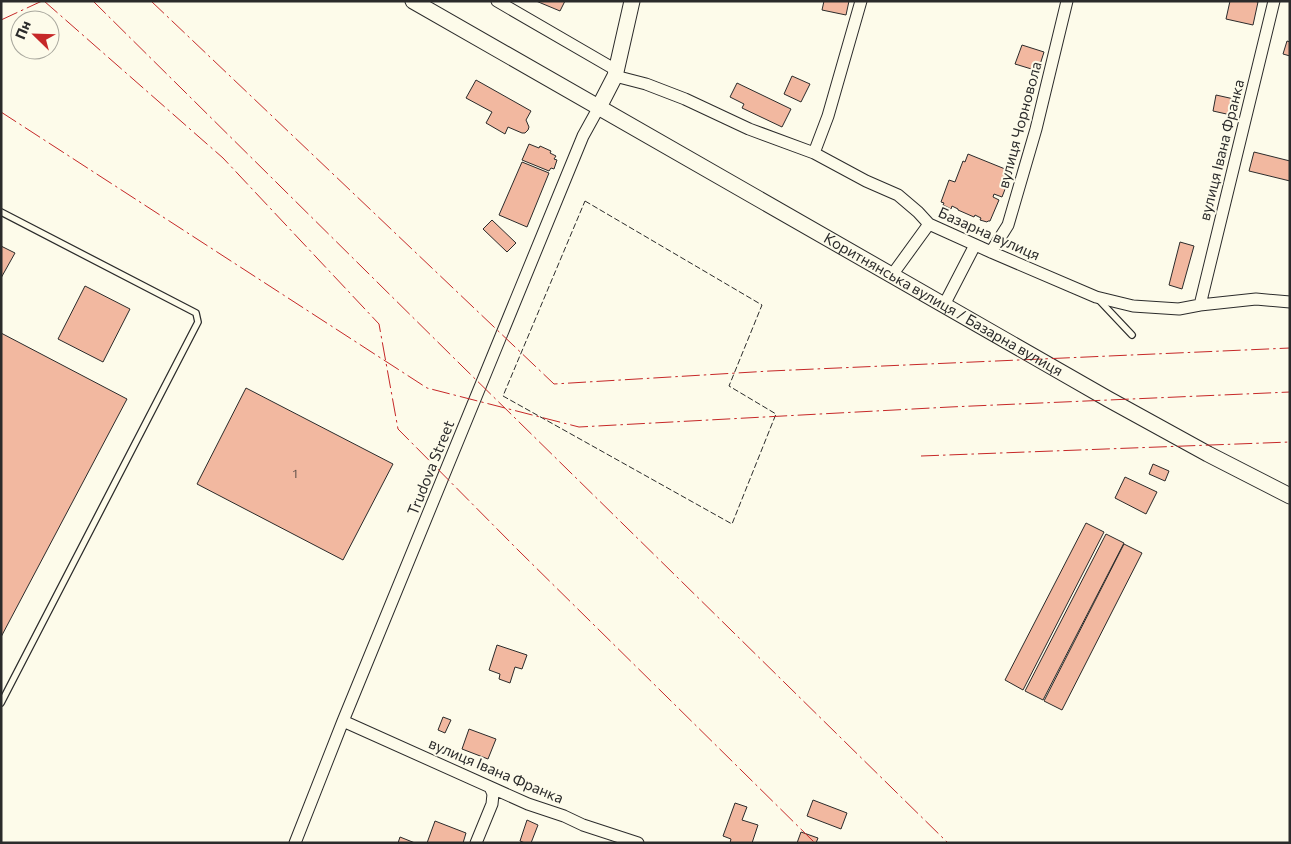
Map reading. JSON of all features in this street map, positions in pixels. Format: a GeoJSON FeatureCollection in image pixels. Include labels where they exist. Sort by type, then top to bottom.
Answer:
{"type":"FeatureCollection","features":[{"type":"Feature","properties":{"kind":"street","name":"Коритнянська вулиця / Базарна вулиця"},"geometry":{"type":"LineString","coordinates":[[413,1],[944,305],[1208,454],[1290,496]]}},
{"type":"Feature","properties":{"kind":"street","name":"Базарна вулиця"},"geometry":{"type":"LineString","coordinates":[[497,1],[616,73],[685,99],[749,128],[814,153],[866,181],[898,195],[929,224],[1096,296],[1133,306],[1178,309],[1256,299],[1290,302]]}},
{"type":"Feature","properties":{"kind":"street"},"geometry":{"type":"LineString","coordinates":[[599,108],[616,73],[632,1]]}},
{"type":"Feature","properties":{"kind":"street"},"geometry":{"type":"LineString","coordinates":[[814,153],[828,116],[860,1]]}},
{"type":"Feature","properties":{"kind":"street","name":"вулиця Чорновола"},"geometry":{"type":"LineString","coordinates":[[991,252],[1008,226],[1036,129],[1067,1]]}},
{"type":"Feature","properties":{"kind":"street","name":"вулиця Івана Франка"},"geometry":{"type":"LineString","coordinates":[[1200,305],[1274,1]]}},
{"type":"Feature","properties":{"kind":"street","name":"Trudova Street"},"geometry":{"type":"LineString","coordinates":[[295,843],[343,721],[583,136],[599,108]]}},
{"type":"Feature","properties":{"kind":"street"},"geometry":{"type":"LineString","coordinates":[[892,275],[929,224]]}},
{"type":"Feature","properties":{"kind":"street"},"geometry":{"type":"LineString","coordinates":[[944,305],[975,245]]}},
{"type":"Feature","properties":{"kind":"street","name":"вулиця Івана Франка"},"geometry":{"type":"LineString","coordinates":[[343,721],[528,804],[638,843]]}},
{"type":"Feature","properties":{"kind":"street"},"geometry":{"type":"LineString","coordinates":[[476,843],[492,804],[493,794],[490,787]]}},
{"type":"Feature","properties":{"kind":"lane"},"geometry":{"type":"LineString","coordinates":[[1,212],[196,313],[198,322],[1,703]]}},
{"type":"Feature","properties":{"kind":"lane"},"geometry":{"type":"LineString","coordinates":[[1096,296],[1132,335]]}},
{"type":"Feature","properties":{"kind":"building"},"geometry":{"type":"Polygon","coordinates":[[[536,1],[565,1],[560,11],[536,1]]]}},
{"type":"Feature","properties":{"kind":"building"},"geometry":{"type":"Polygon","coordinates":[[[824,1],[849,1],[846,15],[822,10],[824,1]]]}},
{"type":"Feature","properties":{"kind":"building"},"geometry":{"type":"Polygon","coordinates":[[[1230,1],[1258,2],[1253,25],[1226,19],[1230,1]]]}},
{"type":"Feature","properties":{"kind":"building"},"geometry":{"type":"Polygon","coordinates":[[[1287,41],[1290,42],[1290,56],[1283,54],[1287,41]]]}},
{"type":"Feature","properties":{"kind":"building"},"geometry":{"type":"Polygon","coordinates":[[[1022,45],[1044,52],[1038,71],[1015,64],[1022,45]]]}},
{"type":"Feature","properties":{"kind":"building"},"geometry":{"type":"Polygon","coordinates":[[[792,76],[810,84],[801,102],[784,94],[792,76]]]}},
{"type":"Feature","properties":{"kind":"building"},"geometry":{"type":"Polygon","coordinates":[[[476,80],[531,111],[526,120],[529,127],[525,133],[508,127],[505,134],[486,123],[492,112],[466,98],[476,80]]]}},
{"type":"Feature","properties":{"kind":"building"},"geometry":{"type":"Polygon","coordinates":[[[737,83],[791,109],[782,127],[742,108],[744,104],[730,97],[737,83]]]}},
{"type":"Feature","properties":{"kind":"building"},"geometry":{"type":"Polygon","coordinates":[[[1216,95],[1234,99],[1231,115],[1213,111],[1216,95]]]}},
{"type":"Feature","properties":{"kind":"building"},"geometry":{"type":"Polygon","coordinates":[[[529,144],[539,148],[540,146],[551,151],[550,153],[556,156],[554,159],[557,160],[554,169],[551,168],[549,171],[522,160],[529,144]]]}},
{"type":"Feature","properties":{"kind":"building"},"geometry":{"type":"Polygon","coordinates":[[[1254,152],[1290,161],[1290,181],[1249,171],[1254,152]]]}},
{"type":"Feature","properties":{"kind":"building"},"geometry":{"type":"Polygon","coordinates":[[[968,154],[1010,171],[1002,197],[994,194],[993,197],[999,200],[990,221],[987,222],[952,206],[951,209],[941,202],[949,180],[955,182],[963,161],[965,162],[968,154]]]}},
{"type":"Feature","properties":{"kind":"building"},"geometry":{"type":"Polygon","coordinates":[[[522,162],[549,173],[527,227],[499,215],[522,162]]]}},
{"type":"Feature","properties":{"kind":"building"},"geometry":{"type":"Polygon","coordinates":[[[492,220],[516,243],[507,252],[483,229],[492,220]]]}},
{"type":"Feature","properties":{"kind":"building"},"geometry":{"type":"Polygon","coordinates":[[[1180,242],[1194,246],[1182,289],[1169,285],[1180,242]]]}},
{"type":"Feature","properties":{"kind":"building"},"geometry":{"type":"Polygon","coordinates":[[[1,246],[15,253],[1,278],[1,246]]]}},
{"type":"Feature","properties":{"kind":"building"},"geometry":{"type":"Polygon","coordinates":[[[85,286],[130,309],[103,362],[58,339],[85,286]]]}},
{"type":"Feature","properties":{"kind":"building"},"geometry":{"type":"Polygon","coordinates":[[[1,333],[127,399],[1,637],[1,333]]]}},
{"type":"Feature","properties":{"kind":"building"},"geometry":{"type":"Polygon","coordinates":[[[246,388],[393,464],[343,560],[197,484],[246,388]]]}},
{"type":"Feature","properties":{"kind":"building"},"geometry":{"type":"Polygon","coordinates":[[[1153,464],[1169,471],[1165,481],[1149,474],[1153,464]]]}},
{"type":"Feature","properties":{"kind":"building"},"geometry":{"type":"Polygon","coordinates":[[[1125,477],[1157,492],[1146,514],[1115,498],[1125,477]]]}},
{"type":"Feature","properties":{"kind":"building"},"geometry":{"type":"Polygon","coordinates":[[[1086,523],[1104,532],[1023,690],[1005,680],[1086,523]]]}},
{"type":"Feature","properties":{"kind":"building"},"geometry":{"type":"Polygon","coordinates":[[[1106,534],[1124,543],[1043,700],[1025,691],[1106,534]]]}},
{"type":"Feature","properties":{"kind":"building"},"geometry":{"type":"Polygon","coordinates":[[[1124,544],[1142,553],[1062,710],[1044,701],[1124,544]]]}},
{"type":"Feature","properties":{"kind":"building"},"geometry":{"type":"Polygon","coordinates":[[[497,645],[527,655],[522,669],[515,667],[510,683],[499,679],[500,674],[489,670],[497,645]]]}},
{"type":"Feature","properties":{"kind":"building"},"geometry":{"type":"Polygon","coordinates":[[[443,717],[451,720],[445,733],[438,730],[443,717]]]}},
{"type":"Feature","properties":{"kind":"building"},"geometry":{"type":"Polygon","coordinates":[[[469,729],[496,739],[488,759],[462,749],[469,729]]]}},
{"type":"Feature","properties":{"kind":"building"},"geometry":{"type":"Polygon","coordinates":[[[813,800],[847,813],[841,829],[807,816],[813,800]]]}},
{"type":"Feature","properties":{"kind":"building"},"geometry":{"type":"Polygon","coordinates":[[[735,803],[747,807],[742,820],[758,825],[752,843],[730,843],[731,839],[723,836],[735,803]]]}},
{"type":"Feature","properties":{"kind":"building"},"geometry":{"type":"Polygon","coordinates":[[[527,820],[538,825],[531,843],[520,841],[527,820]]]}},
{"type":"Feature","properties":{"kind":"building"},"geometry":{"type":"Polygon","coordinates":[[[435,821],[466,833],[463,843],[427,843],[435,821]]]}},
{"type":"Feature","properties":{"kind":"building"},"geometry":{"type":"Polygon","coordinates":[[[801,832],[818,838],[816,843],[797,843],[801,832]]]}},
{"type":"Feature","properties":{"kind":"building"},"geometry":{"type":"Polygon","coordinates":[[[400,837],[415,843],[398,843],[400,837]]]}},
{"type":"Feature","properties":{"kind":"fence"},"geometry":{"type":"LineString","coordinates":[[585,201],[762,305],[729,386],[776,414],[732,524],[503,396],[585,201]]}},
{"type":"Feature","properties":{"kind":"power"},"geometry":{"type":"LineString","coordinates":[[1,20],[42,1]]}},
{"type":"Feature","properties":{"kind":"power"},"geometry":{"type":"LineString","coordinates":[[44,1],[223,158],[379,324],[398,429],[815,843]]}},
{"type":"Feature","properties":{"kind":"power"},"geometry":{"type":"LineString","coordinates":[[93,1],[948,843]]}},
{"type":"Feature","properties":{"kind":"power"},"geometry":{"type":"LineString","coordinates":[[151,1],[554,384],[770,371],[1290,348]]}},
{"type":"Feature","properties":{"kind":"power"},"geometry":{"type":"LineString","coordinates":[[1,112],[427,388],[579,427],[950,407],[1290,392]]}},
{"type":"Feature","properties":{"kind":"power"},"geometry":{"type":"LineString","coordinates":[[921,456],[1290,442]]}}]}
